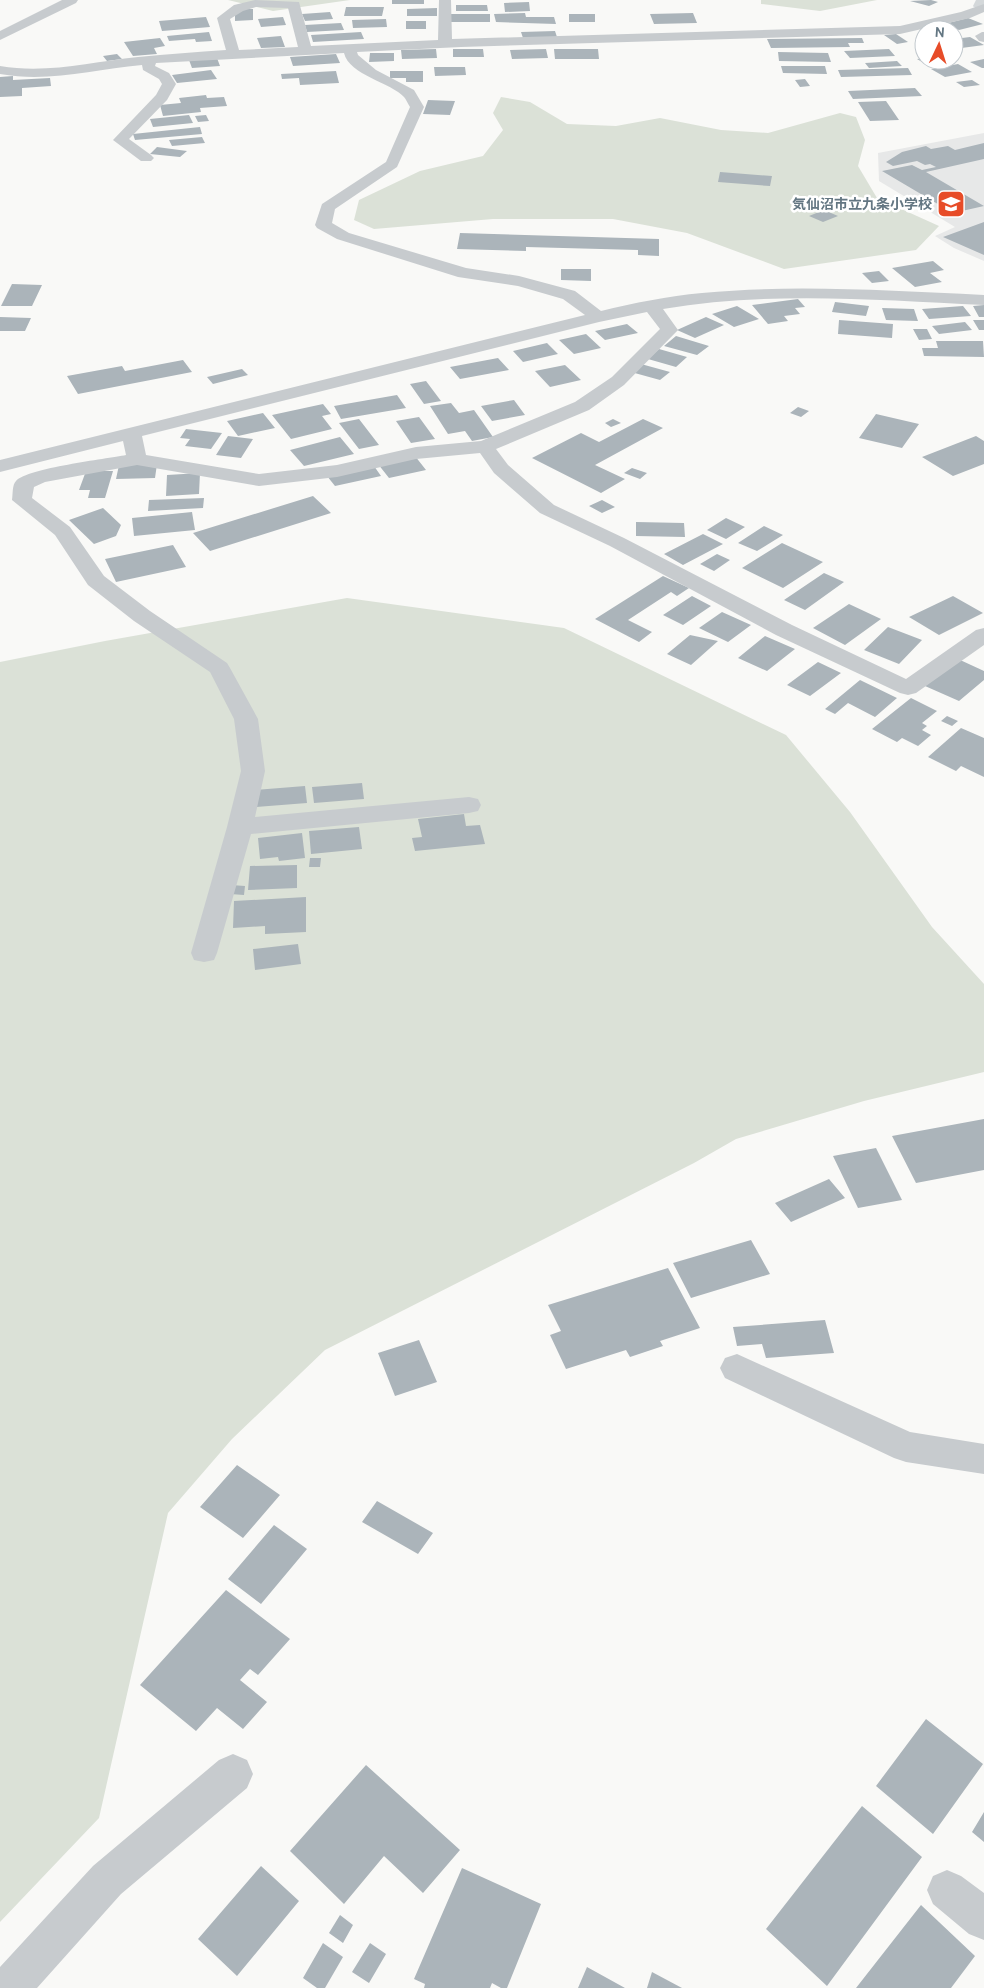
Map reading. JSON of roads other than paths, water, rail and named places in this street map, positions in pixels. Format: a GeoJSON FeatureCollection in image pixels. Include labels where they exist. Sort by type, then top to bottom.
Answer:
{"type":"FeatureCollection","features":[{"type":"Feature","properties":{"kind":"street"},"geometry":{"type":"LineString","coordinates":[[0,36],[72,0]]}},
{"type":"Feature","properties":{"kind":"street"},"geometry":{"type":"LineString","coordinates":[[445,0],[445,44]]}},
{"type":"Feature","properties":{"kind":"street"},"geometry":{"type":"LineString","coordinates":[[234,54],[223,18],[233,8],[252,2],[294,5],[306,51]]}},
{"type":"Feature","properties":{"kind":"street"},"geometry":{"type":"LineString","coordinates":[[0,70],[22,74],[49,74],[151,60],[445,44],[900,30],[965,16],[984,8]]}},
{"type":"Feature","properties":{"kind":"street"},"geometry":{"type":"LineString","coordinates":[[350,49],[351,56],[371,73],[409,93],[417,107],[392,164],[328,207],[323,225],[343,236],[464,274],[518,281],[569,295],[598,317]]}},
{"type":"Feature","properties":{"kind":"street"},"geometry":{"type":"LineString","coordinates":[[146,158],[120,140],[162,97],[170,84],[164,76],[148,67],[151,60]]}},
{"type":"Feature","properties":{"kind":"street"},"geometry":{"type":"LineString","coordinates":[[0,466],[598,317],[652,306],[701,298],[797,293],[984,300]]}},
{"type":"Feature","properties":{"kind":"street"},"geometry":{"type":"LineString","coordinates":[[204,953],[240,827],[253,771],[246,719],[219,668],[142,616],[96,580],[63,531],[22,500],[24,484],[40,477],[138,459],[259,480],[337,471],[416,453],[485,446],[582,406],[618,380],[669,330],[652,306]]}},
{"type":"Feature","properties":{"kind":"street"},"geometry":{"type":"LineString","coordinates":[[132,432],[138,459]]}},
{"type":"Feature","properties":{"kind":"street"},"geometry":{"type":"LineString","coordinates":[[485,446],[501,469],[547,509],[617,542],[784,630],[908,688],[984,635]]}},
{"type":"Feature","properties":{"kind":"street"},"geometry":{"type":"LineString","coordinates":[[240,827],[469,805]]}},
{"type":"Feature","properties":{"kind":"street"},"geometry":{"type":"LineString","coordinates":[[737,1368],[906,1447],[984,1459]]}},
{"type":"Feature","properties":{"kind":"street"},"geometry":{"type":"LineString","coordinates":[[9,1988],[107,1880],[233,1774]]}},
{"type":"Feature","properties":{"kind":"street"},"geometry":{"type":"LineString","coordinates":[[947,1890],[984,1920]]}},
{"type":"Feature","properties":{"kind":"tunnel"},"geometry":{"type":"LineString","coordinates":[[976,0],[984,4]]}},
{"type":"Feature","properties":{"kind":"place","name":"気仙沼市立九条小学校"},"geometry":{"type":"Point","coordinates":[951,204]}}]}
